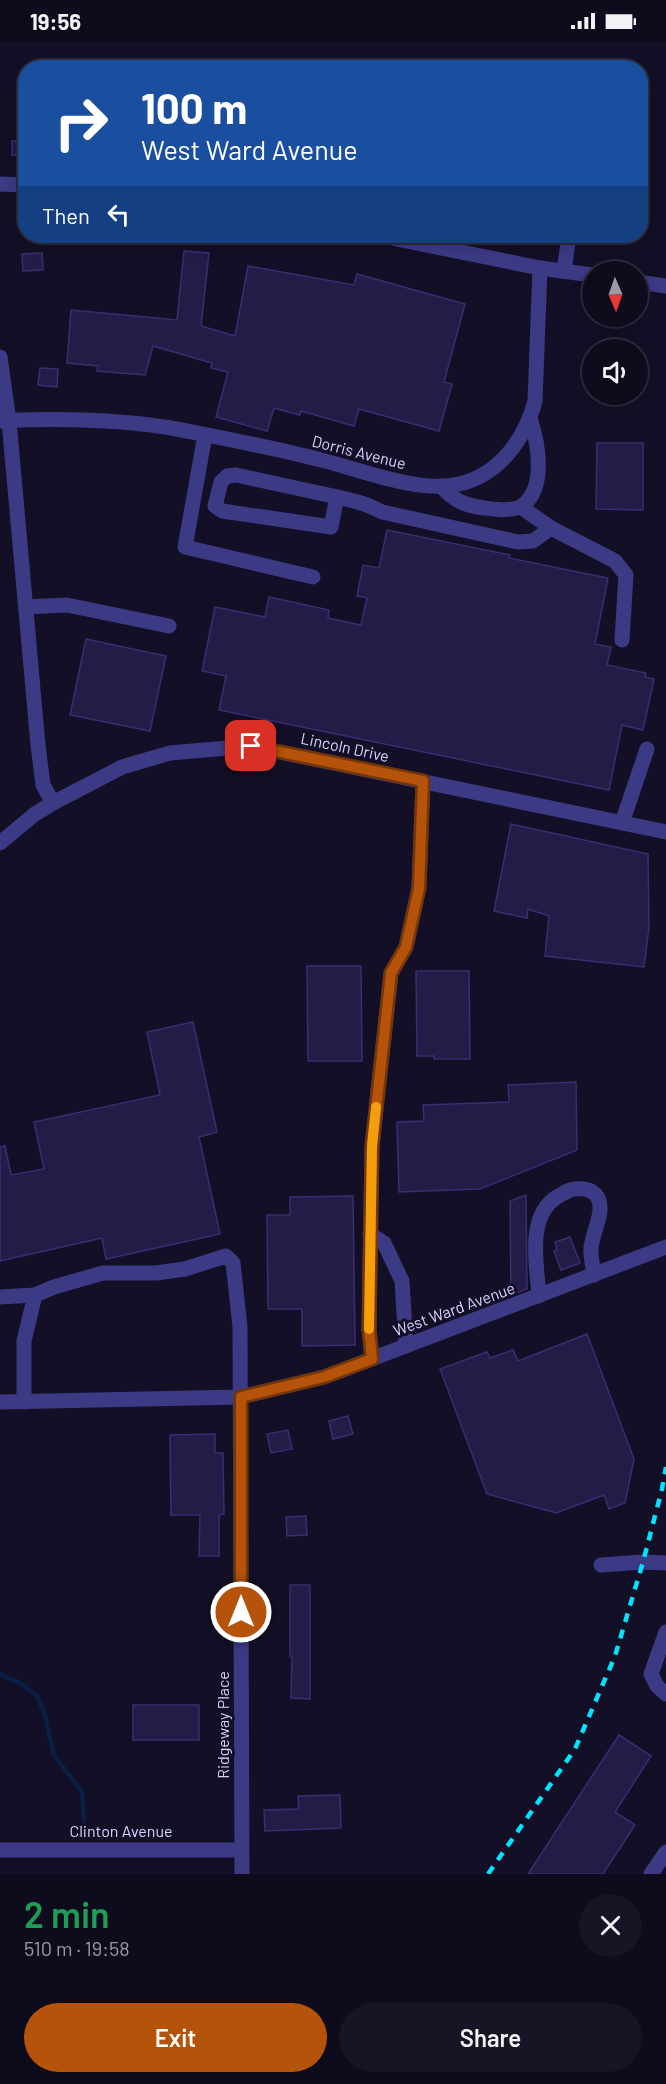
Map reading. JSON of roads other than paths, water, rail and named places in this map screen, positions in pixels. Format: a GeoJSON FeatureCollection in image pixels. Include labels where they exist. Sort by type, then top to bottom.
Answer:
{"type":"FeatureCollection","features":[{"type":"Feature","properties":{"kind":"street"},"geometry":{"type":"LineString","coordinates":[[0,184],[18,185]]}},
{"type":"Feature","properties":{"kind":"street"},"geometry":{"type":"LineString","coordinates":[[417,243],[540,268],[582,274]]}},
{"type":"Feature","properties":{"kind":"street"},"geometry":{"type":"LineString","coordinates":[[564,271],[568,243]]}},
{"type":"Feature","properties":{"kind":"street","name":"Dorris Avenue"},"geometry":{"type":"LineString","coordinates":[[5,421],[58,419],[115,421],[205,435],[319,459],[412,484],[458,485],[477,478],[504,458],[519,440],[530,418],[535,401],[540,268]]}},
{"type":"Feature","properties":{"kind":"street"},"geometry":{"type":"LineString","coordinates":[[648,283],[666,286]]}},
{"type":"Feature","properties":{"kind":"street"},"geometry":{"type":"LineString","coordinates":[[0,357],[38,745],[43,785],[53,803]]}},
{"type":"Feature","properties":{"kind":"street"},"geometry":{"type":"LineString","coordinates":[[521,507],[532,494],[539,470],[537,441],[530,418]]}},
{"type":"Feature","properties":{"kind":"street"},"geometry":{"type":"LineString","coordinates":[[205,435],[185,547],[313,577]]}},
{"type":"Feature","properties":{"kind":"street"},"geometry":{"type":"LineString","coordinates":[[337,497],[331,527],[222,511],[216,506],[217,492],[221,482],[227,476],[236,475],[366,503],[382,512],[518,542],[533,541],[551,528]]}},
{"type":"Feature","properties":{"kind":"street"},"geometry":{"type":"LineString","coordinates":[[441,486],[450,497],[472,507],[488,509],[521,507],[551,528],[615,561],[626,574],[622,640]]}},
{"type":"Feature","properties":{"kind":"street"},"geometry":{"type":"LineString","coordinates":[[196,488],[217,492]]}},
{"type":"Feature","properties":{"kind":"street"},"geometry":{"type":"LineString","coordinates":[[26,607],[67,605],[169,626]]}},
{"type":"Feature","properties":{"kind":"street","name":"Lincoln Drive"},"geometry":{"type":"LineString","coordinates":[[0,843],[35,814],[122,767],[170,753],[251,746],[666,832]]}},
{"type":"Feature","properties":{"kind":"street"},"geometry":{"type":"LineString","coordinates":[[622,822],[646,749]]}},
{"type":"Feature","properties":{"kind":"street"},"geometry":{"type":"LineString","coordinates":[[372,1359],[369,1329],[372,1146],[391,973],[406,947],[419,888],[423,781]]}},
{"type":"Feature","properties":{"kind":"street"},"geometry":{"type":"LineString","coordinates":[[539,1296],[536,1256],[538,1221],[551,1201],[569,1190],[583,1188],[592,1192],[598,1199],[598,1222],[592,1233],[590,1251],[594,1275]]}},
{"type":"Feature","properties":{"kind":"street"},"geometry":{"type":"LineString","coordinates":[[370,1234],[384,1243],[402,1281],[406,1346]]}},
{"type":"Feature","properties":{"kind":"street","name":"West Ward Avenue"},"geometry":{"type":"LineString","coordinates":[[0,1402],[241,1397],[324,1377],[666,1247]]}},
{"type":"Feature","properties":{"kind":"street","name":"Ridgeway Place"},"geometry":{"type":"LineString","coordinates":[[35,1295],[103,1273],[175,1271],[225,1256],[233,1263],[240,1327],[242,1874]]}},
{"type":"Feature","properties":{"kind":"street"},"geometry":{"type":"LineString","coordinates":[[0,1297],[35,1295],[24,1341],[24,1401]]}},
{"type":"Feature","properties":{"kind":"street"},"geometry":{"type":"LineString","coordinates":[[601,1565],[666,1563]]}},
{"type":"Feature","properties":{"kind":"street"},"geometry":{"type":"LineString","coordinates":[[666,1632],[651,1674],[657,1686],[666,1694]]}},
{"type":"Feature","properties":{"kind":"street","name":"Clinton Avenue"},"geometry":{"type":"LineString","coordinates":[[0,1850],[241,1850]]}},
{"type":"Feature","properties":{"kind":"street"},"geometry":{"type":"LineString","coordinates":[[651,1874],[666,1852]]}},
{"type":"Feature","properties":{"kind":"waterway"},"geometry":{"type":"LineString","coordinates":[[0,1674],[22,1684],[37,1696],[44,1712],[54,1755],[82,1792],[84,1822]]}},
{"type":"Feature","properties":{"kind":"railway"},"geometry":{"type":"LineString","coordinates":[[488,1874],[575,1749],[615,1656],[643,1562],[666,1467]]}}]}
